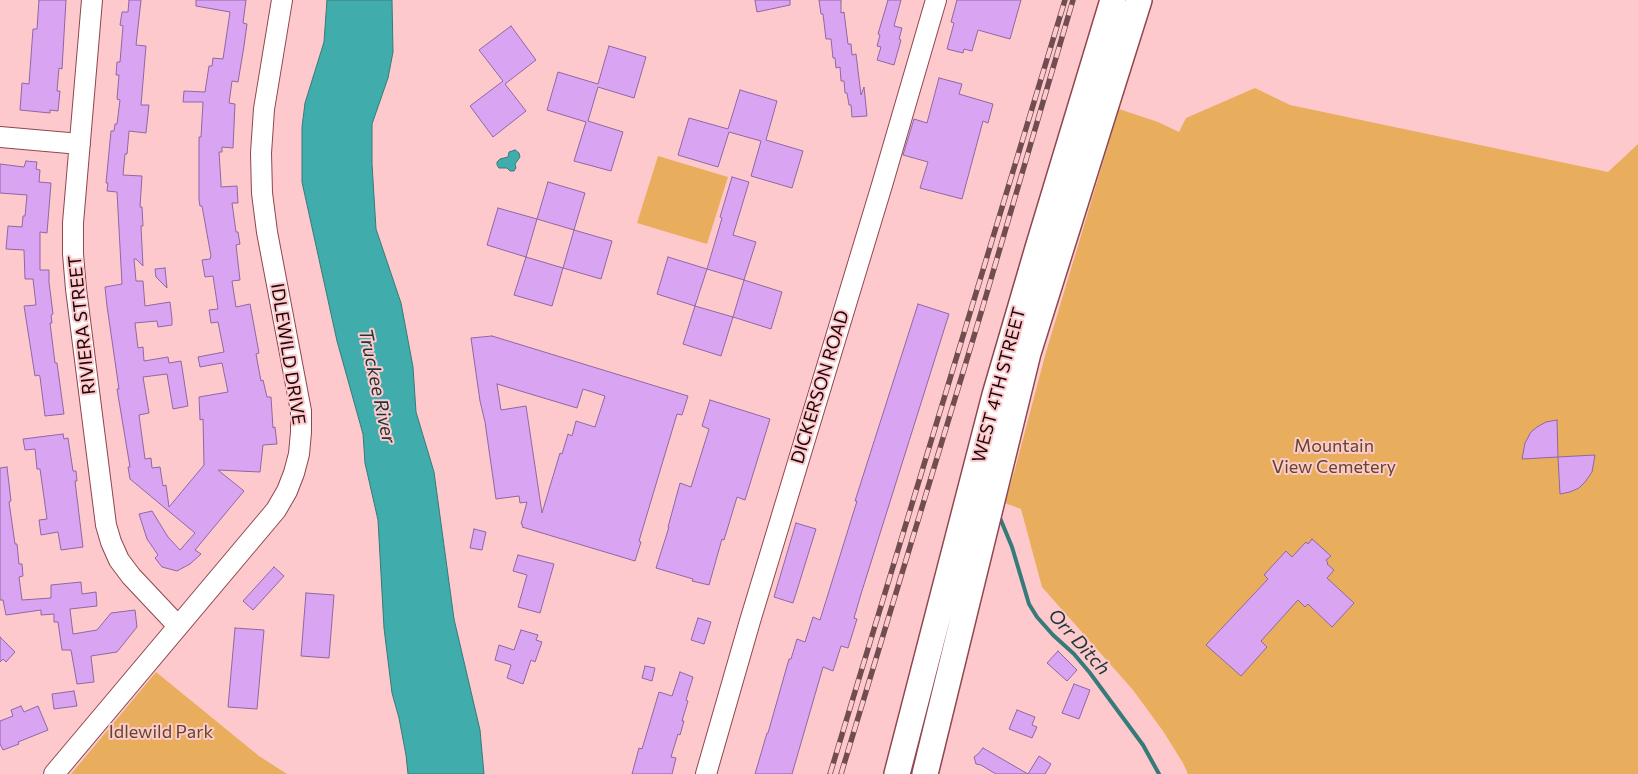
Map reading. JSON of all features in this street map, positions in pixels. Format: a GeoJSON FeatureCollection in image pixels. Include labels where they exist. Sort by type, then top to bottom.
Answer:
{"type":"FeatureCollection","features":[{"type":"Feature","properties":{"kind":"main road","name":"WEST 4TH STREET"},"geometry":{"type":"LineString","coordinates":[[897,774],[995,396],[1113,0]]}},
{"type":"Feature","properties":{"kind":"main road","name":"WEST 4TH STREET"},"geometry":{"type":"LineString","coordinates":[[926,774],[1028,353],[1139,0]]}},
{"type":"Feature","properties":{"kind":"street","name":"RIVIERA STREET"},"geometry":{"type":"LineString","coordinates":[[92,0],[73,223],[73,254],[106,525],[119,560],[131,576],[178,626]]}},
{"type":"Feature","properties":{"kind":"street","name":"IDLEWILD DRIVE"},"geometry":{"type":"LineString","coordinates":[[54,774],[276,510],[287,491],[294,473],[302,432],[301,411],[267,232],[262,192],[261,153],[264,109],[282,0]]}},
{"type":"Feature","properties":{"kind":"street","name":"DICKERSON ROAD"},"geometry":{"type":"LineString","coordinates":[[706,774],[936,0]]}},
{"type":"Feature","properties":{"kind":"street"},"geometry":{"type":"LineString","coordinates":[[0,137],[80,144]]}},
{"type":"Feature","properties":{"kind":"green space","name":"Mountain View Cemetery"},"geometry":{"type":"Polygon","coordinates":[[[1255,88],[1290,105],[1608,172],[1638,144],[1638,774],[1188,774],[1163,731],[1133,690],[1042,587],[1021,509],[1005,503],[1046,352],[1119,109],[1158,122],[1179,132],[1186,118],[1255,88]]]}},
{"type":"Feature","properties":{"kind":"green space"},"geometry":{"type":"Polygon","coordinates":[[[658,156],[728,177],[707,244],[637,223],[658,156]]]}},
{"type":"Feature","properties":{"kind":"green space","name":"Idlewild Park"},"geometry":{"type":"Polygon","coordinates":[[[156,672],[259,756],[287,774],[71,774],[156,672]]]}},
{"type":"Feature","properties":{"kind":"water","name":"Truckee River"},"geometry":{"type":"Polygon","coordinates":[[[327,0],[392,0],[393,52],[388,78],[372,124],[372,164],[376,229],[401,303],[413,367],[416,412],[434,472],[454,619],[480,730],[484,774],[408,774],[399,718],[392,693],[384,628],[378,520],[365,463],[363,434],[337,341],[302,182],[302,127],[305,103],[324,42],[327,0]]]}},
{"type":"Feature","properties":{"kind":"water"},"geometry":{"type":"Polygon","coordinates":[[[515,150],[519,153],[520,157],[515,164],[516,168],[514,171],[510,171],[507,168],[499,168],[497,162],[508,157],[509,152],[515,150]]]}},
{"type":"Feature","properties":{"kind":"building"},"geometry":{"type":"Polygon","coordinates":[[[39,0],[66,0],[62,69],[59,68],[57,91],[60,91],[58,111],[50,110],[50,113],[20,110],[22,83],[29,84],[33,29],[37,29],[39,0]]]}},
{"type":"Feature","properties":{"kind":"building"},"geometry":{"type":"Polygon","coordinates":[[[129,0],[141,0],[136,45],[146,46],[141,105],[149,105],[146,133],[129,131],[123,175],[142,176],[140,207],[142,207],[143,226],[141,226],[143,266],[134,259],[136,281],[143,281],[145,306],[170,302],[172,319],[172,325],[158,327],[157,321],[135,323],[138,348],[143,347],[144,361],[168,357],[169,363],[181,361],[188,406],[173,409],[167,374],[143,377],[149,413],[139,415],[145,459],[151,458],[152,468],[160,467],[163,486],[166,485],[169,507],[204,465],[203,419],[200,420],[199,397],[228,392],[222,363],[200,367],[198,357],[224,352],[218,322],[211,323],[209,310],[218,309],[213,276],[205,277],[202,260],[210,259],[211,256],[202,206],[200,206],[199,200],[199,137],[201,137],[203,102],[183,102],[184,91],[205,92],[209,66],[212,66],[213,58],[223,59],[230,12],[196,6],[196,0],[246,0],[243,23],[247,24],[244,46],[238,82],[232,81],[229,103],[235,104],[233,148],[222,147],[222,152],[219,152],[221,187],[237,186],[238,203],[232,203],[236,232],[238,232],[240,244],[236,245],[240,280],[232,281],[236,307],[250,304],[259,353],[256,354],[261,381],[263,380],[267,397],[271,397],[273,428],[275,427],[277,444],[263,445],[260,472],[218,470],[244,491],[195,550],[201,554],[190,564],[177,571],[162,567],[155,558],[158,555],[147,539],[139,514],[152,511],[168,537],[180,550],[195,533],[130,479],[128,467],[130,467],[117,389],[119,389],[105,287],[122,284],[117,192],[107,191],[108,183],[106,183],[111,131],[114,131],[115,124],[117,124],[120,100],[117,99],[119,75],[116,75],[117,62],[120,62],[123,26],[120,25],[122,12],[128,12],[129,0]]]}},
{"type":"Feature","properties":{"kind":"building"},"geometry":{"type":"Polygon","coordinates":[[[755,0],[790,0],[790,5],[757,12],[755,0]]]}},
{"type":"Feature","properties":{"kind":"building"},"geometry":{"type":"Polygon","coordinates":[[[819,0],[841,0],[841,13],[844,12],[848,44],[851,44],[852,55],[856,54],[861,95],[864,87],[867,116],[852,117],[851,105],[849,105],[847,93],[845,93],[844,81],[841,81],[840,67],[836,68],[835,58],[833,58],[831,39],[826,39],[819,0]]]}},
{"type":"Feature","properties":{"kind":"building"},"geometry":{"type":"Polygon","coordinates":[[[888,0],[901,0],[894,26],[902,28],[899,39],[901,40],[894,65],[877,60],[881,47],[877,46],[880,35],[878,34],[888,0]]]}},
{"type":"Feature","properties":{"kind":"building"},"geometry":{"type":"Polygon","coordinates":[[[957,0],[1021,0],[1010,39],[978,30],[972,51],[964,49],[963,53],[947,49],[954,23],[951,22],[957,0]]]}},
{"type":"Feature","properties":{"kind":"building"},"geometry":{"type":"Polygon","coordinates":[[[511,26],[536,60],[505,84],[526,111],[493,137],[470,106],[503,81],[479,50],[511,26]]]}},
{"type":"Feature","properties":{"kind":"building"},"geometry":{"type":"Polygon","coordinates":[[[609,46],[646,57],[634,98],[598,87],[588,121],[623,132],[611,171],[574,161],[586,122],[547,110],[558,72],[598,84],[609,46]]]}},
{"type":"Feature","properties":{"kind":"building"},"geometry":{"type":"Polygon","coordinates":[[[939,78],[962,84],[959,94],[993,104],[988,123],[983,121],[962,199],[920,188],[928,162],[903,155],[914,119],[927,123],[939,78]]]}},
{"type":"Feature","properties":{"kind":"building"},"geometry":{"type":"Polygon","coordinates":[[[740,90],[777,101],[766,140],[803,151],[792,188],[751,176],[761,141],[729,132],[718,167],[678,155],[689,118],[728,129],[740,90]]]}},
{"type":"Feature","properties":{"kind":"building"},"geometry":{"type":"Polygon","coordinates":[[[26,161],[37,162],[36,169],[40,170],[39,182],[51,183],[47,233],[40,232],[40,270],[49,270],[53,314],[51,315],[52,323],[50,323],[64,414],[45,416],[40,377],[39,375],[35,376],[24,306],[36,305],[33,279],[25,279],[24,250],[6,249],[8,226],[22,227],[27,195],[0,193],[0,164],[24,167],[26,161]]]}},
{"type":"Feature","properties":{"kind":"building"},"geometry":{"type":"Polygon","coordinates":[[[732,177],[749,182],[733,235],[756,242],[744,280],[707,269],[732,177]]]}},
{"type":"Feature","properties":{"kind":"building"},"geometry":{"type":"Polygon","coordinates":[[[548,182],[585,193],[574,230],[537,219],[548,182]]]}},
{"type":"Feature","properties":{"kind":"building"},"geometry":{"type":"Polygon","coordinates":[[[498,208],[537,219],[526,257],[487,245],[498,208]]]}},
{"type":"Feature","properties":{"kind":"building"},"geometry":{"type":"Polygon","coordinates":[[[574,230],[612,241],[601,279],[563,268],[574,230]]]}},
{"type":"Feature","properties":{"kind":"building"},"geometry":{"type":"Polygon","coordinates":[[[526,257],[563,268],[552,306],[514,295],[526,257]]]}},
{"type":"Feature","properties":{"kind":"building"},"geometry":{"type":"Polygon","coordinates":[[[668,257],[707,269],[695,306],[657,294],[668,257]]]}},
{"type":"Feature","properties":{"kind":"building"},"geometry":{"type":"Polygon","coordinates":[[[165,268],[167,288],[156,277],[155,269],[165,268]]]}},
{"type":"Feature","properties":{"kind":"building"},"geometry":{"type":"Polygon","coordinates":[[[744,280],[782,292],[771,329],[733,317],[744,280]]]}},
{"type":"Feature","properties":{"kind":"building"},"geometry":{"type":"Polygon","coordinates":[[[918,304],[949,314],[861,594],[854,618],[857,619],[848,648],[841,646],[833,671],[823,667],[792,774],[755,774],[789,659],[791,659],[797,639],[805,642],[813,617],[820,620],[857,501],[855,501],[918,304]]]}},
{"type":"Feature","properties":{"kind":"building"},"geometry":{"type":"Polygon","coordinates":[[[695,306],[733,317],[721,356],[683,344],[695,306]]]}},
{"type":"Feature","properties":{"kind":"building"},"geometry":{"type":"Polygon","coordinates":[[[492,336],[688,396],[682,415],[677,414],[639,541],[641,542],[635,561],[522,527],[523,525],[521,524],[527,502],[520,503],[519,496],[496,499],[471,338],[492,336]],[[497,384],[501,410],[526,406],[542,513],[560,453],[562,454],[568,434],[572,436],[576,421],[595,427],[605,396],[583,389],[577,408],[497,384]]]}},
{"type":"Feature","properties":{"kind":"building"},"geometry":{"type":"Polygon","coordinates":[[[710,400],[770,419],[745,500],[737,497],[724,540],[722,539],[709,585],[656,568],[680,483],[691,487],[709,429],[702,426],[710,400]]]}},
{"type":"Feature","properties":{"kind":"building"},"geometry":{"type":"Polygon","coordinates":[[[1557,420],[1558,457],[1522,459],[1525,443],[1531,432],[1546,422],[1557,420]]]}},
{"type":"Feature","properties":{"kind":"building"},"geometry":{"type":"Polygon","coordinates":[[[63,434],[64,439],[68,438],[73,471],[76,471],[77,481],[75,481],[83,547],[61,550],[58,532],[41,535],[39,520],[47,519],[40,469],[37,469],[35,449],[25,450],[23,439],[63,434]]]}},
{"type":"Feature","properties":{"kind":"building"},"geometry":{"type":"Polygon","coordinates":[[[1595,455],[1592,472],[1579,488],[1560,494],[1558,457],[1595,455]]]}},
{"type":"Feature","properties":{"kind":"building"},"geometry":{"type":"Polygon","coordinates":[[[7,467],[11,501],[9,502],[15,544],[17,544],[19,564],[22,564],[23,576],[19,577],[22,600],[51,598],[51,585],[81,582],[82,594],[96,592],[97,606],[70,609],[73,634],[97,630],[111,613],[135,610],[137,627],[117,652],[91,656],[94,682],[77,684],[71,650],[62,650],[58,622],[54,622],[54,614],[41,615],[41,610],[6,615],[3,600],[0,600],[0,468],[7,467]]]}},
{"type":"Feature","properties":{"kind":"building"},"geometry":{"type":"Polygon","coordinates":[[[796,523],[816,529],[793,603],[774,597],[796,523]]]}},
{"type":"Feature","properties":{"kind":"building"},"geometry":{"type":"Polygon","coordinates":[[[474,529],[486,532],[482,550],[470,548],[474,529]]]}},
{"type":"Feature","properties":{"kind":"building"},"geometry":{"type":"Polygon","coordinates":[[[1312,539],[1331,556],[1326,560],[1327,564],[1334,570],[1327,578],[1354,603],[1332,627],[1308,604],[1305,607],[1298,600],[1261,641],[1267,647],[1241,676],[1206,645],[1268,579],[1264,575],[1286,551],[1292,557],[1306,542],[1308,544],[1312,539]]]}},
{"type":"Feature","properties":{"kind":"building"},"geometry":{"type":"Polygon","coordinates":[[[518,555],[554,564],[540,613],[518,607],[527,575],[513,571],[518,555]]]}},
{"type":"Feature","properties":{"kind":"building"},"geometry":{"type":"Polygon","coordinates":[[[274,567],[284,576],[253,610],[243,601],[274,567]]]}},
{"type":"Feature","properties":{"kind":"building"},"geometry":{"type":"Polygon","coordinates":[[[306,593],[334,595],[329,658],[301,656],[306,593]]]}},
{"type":"Feature","properties":{"kind":"building"},"geometry":{"type":"Polygon","coordinates":[[[698,618],[711,622],[704,644],[691,640],[698,618]]]}},
{"type":"Feature","properties":{"kind":"building"},"geometry":{"type":"Polygon","coordinates":[[[235,628],[264,630],[257,709],[228,707],[235,628]]]}},
{"type":"Feature","properties":{"kind":"building"},"geometry":{"type":"Polygon","coordinates":[[[521,630],[538,635],[536,640],[542,642],[535,662],[531,660],[523,684],[507,678],[511,665],[495,660],[499,645],[514,650],[521,630]]]}},
{"type":"Feature","properties":{"kind":"building"},"geometry":{"type":"Polygon","coordinates":[[[0,637],[15,652],[6,662],[3,659],[0,662],[0,637]]]}},
{"type":"Feature","properties":{"kind":"building"},"geometry":{"type":"Polygon","coordinates":[[[1058,651],[1077,670],[1067,681],[1047,663],[1058,651]]]}},
{"type":"Feature","properties":{"kind":"building"},"geometry":{"type":"Polygon","coordinates":[[[645,666],[655,668],[652,681],[642,678],[645,666]]]}},
{"type":"Feature","properties":{"kind":"building"},"geometry":{"type":"Polygon","coordinates":[[[680,672],[693,677],[686,700],[688,701],[682,721],[684,721],[671,757],[676,758],[672,774],[632,774],[639,748],[642,749],[659,692],[672,696],[680,672]]]}},
{"type":"Feature","properties":{"kind":"building"},"geometry":{"type":"Polygon","coordinates":[[[1074,684],[1090,690],[1079,719],[1062,713],[1074,684]]]}},
{"type":"Feature","properties":{"kind":"building"},"geometry":{"type":"Polygon","coordinates":[[[74,691],[77,706],[54,709],[52,694],[74,691]]]}},
{"type":"Feature","properties":{"kind":"building"},"geometry":{"type":"Polygon","coordinates":[[[21,706],[24,712],[38,706],[48,730],[3,750],[0,744],[0,721],[13,716],[11,710],[21,706]]]}},
{"type":"Feature","properties":{"kind":"building"},"geometry":{"type":"Polygon","coordinates":[[[1017,710],[1035,717],[1032,725],[1037,727],[1032,738],[1009,729],[1017,710]]]}},
{"type":"Feature","properties":{"kind":"building"},"geometry":{"type":"Polygon","coordinates":[[[983,748],[1028,774],[996,774],[976,764],[974,757],[983,748]]]}},
{"type":"Feature","properties":{"kind":"building"},"geometry":{"type":"Polygon","coordinates":[[[1039,756],[1051,764],[1045,774],[1028,774],[1039,756]]]}},
{"type":"Feature","properties":{"kind":"waterway","name":"Orr Ditch"},"geometry":{"type":"LineString","coordinates":[[1000,518],[1012,547],[1029,604],[1037,617],[1090,673],[1143,745],[1159,774]]}},
{"type":"Feature","properties":{"kind":"railway"},"geometry":{"type":"LineString","coordinates":[[830,774],[1065,0]]}},
{"type":"Feature","properties":{"kind":"railway"},"geometry":{"type":"LineString","coordinates":[[841,774],[981,313],[1073,0]]}}]}
